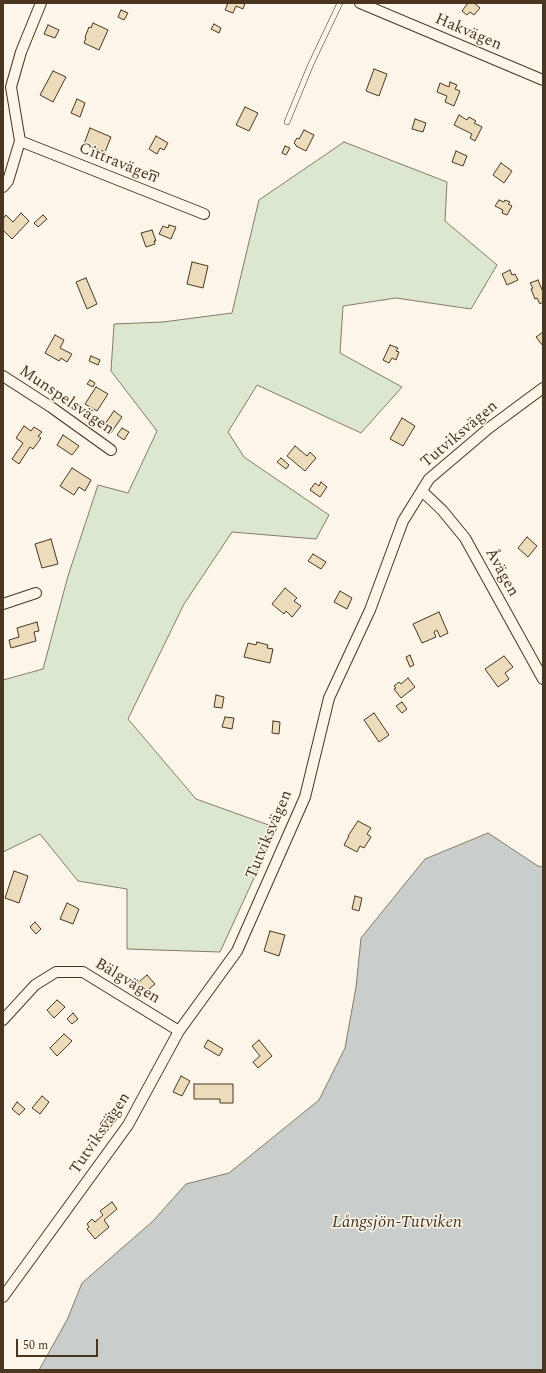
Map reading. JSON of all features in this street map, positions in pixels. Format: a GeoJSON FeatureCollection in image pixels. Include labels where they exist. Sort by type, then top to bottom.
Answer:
{"type":"FeatureCollection","features":[{"type":"Feature","properties":{"kind":"street"},"geometry":{"type":"LineString","coordinates":[[3,187],[8,181],[20,141],[11,87],[21,52],[41,3]]}},
{"type":"Feature","properties":{"kind":"street","name":"Hakvägen"},"geometry":{"type":"LineString","coordinates":[[360,3],[543,80]]}},
{"type":"Feature","properties":{"kind":"street","name":"Cittravägen"},"geometry":{"type":"LineString","coordinates":[[20,141],[204,214]]}},
{"type":"Feature","properties":{"kind":"street","name":"Munspelsvägen"},"geometry":{"type":"LineString","coordinates":[[3,376],[51,406],[111,450]]}},
{"type":"Feature","properties":{"kind":"street","name":"Tutviksvägen"},"geometry":{"type":"LineString","coordinates":[[3,1297],[128,1125],[179,1031],[237,951],[305,797],[329,698],[370,610],[403,521],[429,479],[488,428],[543,388]]}},
{"type":"Feature","properties":{"kind":"street","name":"Åvägen"},"geometry":{"type":"LineString","coordinates":[[422,491],[442,510],[465,538],[543,679]]}},
{"type":"Feature","properties":{"kind":"street"},"geometry":{"type":"LineString","coordinates":[[3,604],[36,593]]}},
{"type":"Feature","properties":{"kind":"street","name":"Bälgvägen"},"geometry":{"type":"LineString","coordinates":[[5,1012],[35,985],[56,972],[83,972],[179,1031]]}},
{"type":"Feature","properties":{"kind":"lane"},"geometry":{"type":"LineString","coordinates":[[287,122],[311,64],[340,3]]}},
{"type":"Feature","properties":{"kind":"green space"},"geometry":{"type":"Polygon","coordinates":[[[344,142],[447,182],[445,221],[497,265],[471,309],[396,298],[343,306],[340,353],[402,387],[361,433],[257,385],[228,432],[244,457],[329,515],[316,539],[232,532],[184,604],[128,719],[196,799],[277,828],[220,952],[127,949],[127,889],[78,881],[40,834],[3,852],[3,680],[43,669],[68,576],[98,485],[128,493],[157,431],[111,371],[114,324],[163,322],[232,313],[259,200],[344,142]]]}},
{"type":"Feature","properties":{"kind":"water","name":"Långsjön-Tutviken"},"geometry":{"type":"Polygon","coordinates":[[[488,833],[538,866],[543,867],[543,1370],[39,1370],[67,1320],[82,1283],[153,1221],[186,1184],[229,1173],[319,1100],[345,1048],[356,987],[361,938],[425,859],[488,833]]]}},
{"type":"Feature","properties":{"kind":"building"},"geometry":{"type":"Polygon","coordinates":[[[228,3],[245,3],[243,9],[236,6],[233,13],[225,10],[228,3]]]}},
{"type":"Feature","properties":{"kind":"building"},"geometry":{"type":"Polygon","coordinates":[[[468,3],[474,3],[480,8],[474,15],[470,12],[467,15],[462,11],[468,3]]]}},
{"type":"Feature","properties":{"kind":"building"},"geometry":{"type":"Polygon","coordinates":[[[121,10],[128,13],[124,20],[118,17],[121,10]]]}},
{"type":"Feature","properties":{"kind":"building"},"geometry":{"type":"Polygon","coordinates":[[[93,23],[108,30],[99,50],[84,43],[89,27],[91,28],[93,23]]]}},
{"type":"Feature","properties":{"kind":"building"},"geometry":{"type":"Polygon","coordinates":[[[214,24],[221,28],[219,33],[211,29],[214,24]]]}},
{"type":"Feature","properties":{"kind":"building"},"geometry":{"type":"Polygon","coordinates":[[[48,25],[59,30],[55,38],[44,34],[48,25]]]}},
{"type":"Feature","properties":{"kind":"building"},"geometry":{"type":"Polygon","coordinates":[[[374,69],[387,74],[379,96],[366,91],[374,69]]]}},
{"type":"Feature","properties":{"kind":"building"},"geometry":{"type":"Polygon","coordinates":[[[53,71],[66,77],[53,102],[40,95],[53,71]]]}},
{"type":"Feature","properties":{"kind":"building"},"geometry":{"type":"Polygon","coordinates":[[[450,82],[457,85],[455,89],[460,91],[454,106],[445,102],[447,96],[437,92],[440,83],[449,87],[450,82]]]}},
{"type":"Feature","properties":{"kind":"building"},"geometry":{"type":"Polygon","coordinates":[[[77,99],[85,103],[80,117],[71,113],[77,99]]]}},
{"type":"Feature","properties":{"kind":"building"},"geometry":{"type":"Polygon","coordinates":[[[245,107],[258,113],[249,131],[236,125],[245,107]]]}},
{"type":"Feature","properties":{"kind":"building"},"geometry":{"type":"Polygon","coordinates":[[[459,115],[467,120],[469,117],[476,121],[474,123],[482,127],[475,141],[470,138],[472,134],[454,125],[459,115]]]}},
{"type":"Feature","properties":{"kind":"building"},"geometry":{"type":"Polygon","coordinates":[[[415,119],[426,123],[423,132],[412,129],[415,119]]]}},
{"type":"Feature","properties":{"kind":"building"},"geometry":{"type":"Polygon","coordinates":[[[90,128],[111,137],[105,152],[84,144],[90,128]]]}},
{"type":"Feature","properties":{"kind":"building"},"geometry":{"type":"Polygon","coordinates":[[[304,130],[314,135],[306,151],[296,146],[294,143],[297,138],[299,139],[304,130]]]}},
{"type":"Feature","properties":{"kind":"building"},"geometry":{"type":"Polygon","coordinates":[[[156,136],[168,143],[164,150],[160,148],[157,154],[149,149],[156,136]]]}},
{"type":"Feature","properties":{"kind":"building"},"geometry":{"type":"Polygon","coordinates":[[[285,146],[290,148],[286,155],[282,153],[285,146]]]}},
{"type":"Feature","properties":{"kind":"building"},"geometry":{"type":"Polygon","coordinates":[[[456,151],[467,156],[463,166],[452,162],[456,151]]]}},
{"type":"Feature","properties":{"kind":"building"},"geometry":{"type":"Polygon","coordinates":[[[501,163],[512,171],[504,183],[493,175],[501,163]]]}},
{"type":"Feature","properties":{"kind":"building"},"geometry":{"type":"Polygon","coordinates":[[[151,170],[159,173],[158,177],[149,174],[151,170]]]}},
{"type":"Feature","properties":{"kind":"building"},"geometry":{"type":"Polygon","coordinates":[[[499,200],[510,202],[508,204],[512,206],[507,215],[502,213],[503,210],[495,206],[499,200]]]}},
{"type":"Feature","properties":{"kind":"building"},"geometry":{"type":"Polygon","coordinates":[[[21,213],[29,221],[12,239],[3,230],[3,219],[6,215],[13,222],[21,213]]]}},
{"type":"Feature","properties":{"kind":"building"},"geometry":{"type":"Polygon","coordinates":[[[43,215],[47,219],[38,227],[34,223],[43,215]]]}},
{"type":"Feature","properties":{"kind":"building"},"geometry":{"type":"Polygon","coordinates":[[[169,225],[176,227],[171,239],[159,234],[163,226],[168,228],[169,225]]]}},
{"type":"Feature","properties":{"kind":"building"},"geometry":{"type":"Polygon","coordinates":[[[152,230],[156,241],[154,241],[155,244],[146,247],[141,233],[152,230]]]}},
{"type":"Feature","properties":{"kind":"building"},"geometry":{"type":"Polygon","coordinates":[[[192,262],[208,266],[203,288],[187,284],[192,262]]]}},
{"type":"Feature","properties":{"kind":"building"},"geometry":{"type":"Polygon","coordinates":[[[510,270],[512,275],[515,274],[518,280],[507,285],[502,274],[510,270]]]}},
{"type":"Feature","properties":{"kind":"building"},"geometry":{"type":"Polygon","coordinates":[[[86,278],[97,304],[87,309],[76,282],[86,278]]]}},
{"type":"Feature","properties":{"kind":"building"},"geometry":{"type":"Polygon","coordinates":[[[538,280],[543,292],[543,302],[540,304],[537,298],[535,299],[531,289],[533,288],[530,283],[538,280]]]}},
{"type":"Feature","properties":{"kind":"building"},"geometry":{"type":"Polygon","coordinates":[[[543,332],[543,346],[536,337],[543,332]]]}},
{"type":"Feature","properties":{"kind":"building"},"geometry":{"type":"Polygon","coordinates":[[[55,335],[64,340],[60,348],[72,354],[67,362],[61,358],[59,361],[45,353],[55,335]]]}},
{"type":"Feature","properties":{"kind":"building"},"geometry":{"type":"Polygon","coordinates":[[[390,345],[398,348],[396,351],[399,352],[396,360],[392,358],[389,363],[383,360],[390,345]]]}},
{"type":"Feature","properties":{"kind":"building"},"geometry":{"type":"Polygon","coordinates":[[[91,356],[100,360],[98,365],[89,361],[91,356]]]}},
{"type":"Feature","properties":{"kind":"building"},"geometry":{"type":"Polygon","coordinates":[[[90,380],[95,383],[93,387],[87,384],[90,380]]]}},
{"type":"Feature","properties":{"kind":"building"},"geometry":{"type":"Polygon","coordinates":[[[96,387],[108,394],[97,411],[85,404],[96,387]]]}},
{"type":"Feature","properties":{"kind":"building"},"geometry":{"type":"Polygon","coordinates":[[[114,411],[122,417],[110,434],[102,428],[114,411]]]}},
{"type":"Feature","properties":{"kind":"building"},"geometry":{"type":"Polygon","coordinates":[[[402,418],[415,426],[403,446],[390,439],[402,418]]]}},
{"type":"Feature","properties":{"kind":"building"},"geometry":{"type":"Polygon","coordinates":[[[24,426],[31,431],[34,427],[42,432],[38,436],[41,438],[33,449],[30,447],[19,464],[12,459],[23,443],[16,438],[24,426]]]}},
{"type":"Feature","properties":{"kind":"building"},"geometry":{"type":"Polygon","coordinates":[[[122,428],[129,432],[124,440],[117,435],[122,428]]]}},
{"type":"Feature","properties":{"kind":"building"},"geometry":{"type":"Polygon","coordinates":[[[63,435],[79,446],[72,455],[57,445],[63,435]]]}},
{"type":"Feature","properties":{"kind":"building"},"geometry":{"type":"Polygon","coordinates":[[[295,446],[307,456],[310,452],[316,458],[305,471],[287,456],[295,446]]]}},
{"type":"Feature","properties":{"kind":"building"},"geometry":{"type":"Polygon","coordinates":[[[281,458],[289,465],[286,469],[277,462],[281,458]]]}},
{"type":"Feature","properties":{"kind":"building"},"geometry":{"type":"Polygon","coordinates":[[[72,468],[91,480],[85,491],[79,487],[74,495],[60,486],[72,468]]]}},
{"type":"Feature","properties":{"kind":"building"},"geometry":{"type":"Polygon","coordinates":[[[321,482],[327,487],[320,497],[310,490],[315,483],[319,486],[321,482]]]}},
{"type":"Feature","properties":{"kind":"building"},"geometry":{"type":"Polygon","coordinates":[[[527,537],[537,546],[528,557],[518,548],[527,537]]]}},
{"type":"Feature","properties":{"kind":"building"},"geometry":{"type":"Polygon","coordinates":[[[51,539],[58,564],[42,568],[35,544],[51,539]]]}},
{"type":"Feature","properties":{"kind":"building"},"geometry":{"type":"Polygon","coordinates":[[[313,554],[326,562],[321,569],[308,561],[313,554]]]}},
{"type":"Feature","properties":{"kind":"building"},"geometry":{"type":"Polygon","coordinates":[[[285,588],[297,598],[294,601],[301,606],[292,617],[286,611],[284,614],[272,604],[285,588]]]}},
{"type":"Feature","properties":{"kind":"building"},"geometry":{"type":"Polygon","coordinates":[[[340,591],[352,598],[347,609],[334,602],[340,591]]]}},
{"type":"Feature","properties":{"kind":"building"},"geometry":{"type":"Polygon","coordinates":[[[439,612],[448,633],[440,637],[437,630],[434,632],[436,637],[422,643],[413,624],[439,612]]]}},
{"type":"Feature","properties":{"kind":"building"},"geometry":{"type":"Polygon","coordinates":[[[37,622],[39,631],[34,632],[36,641],[11,648],[9,640],[19,637],[17,628],[37,622]]]}},
{"type":"Feature","properties":{"kind":"building"},"geometry":{"type":"Polygon","coordinates":[[[257,642],[268,645],[267,648],[273,649],[270,663],[244,657],[248,643],[256,645],[257,642]]]}},
{"type":"Feature","properties":{"kind":"building"},"geometry":{"type":"Polygon","coordinates":[[[410,655],[414,665],[410,667],[406,657],[410,655]]]}},
{"type":"Feature","properties":{"kind":"building"},"geometry":{"type":"Polygon","coordinates":[[[504,656],[513,667],[505,673],[509,679],[498,687],[485,669],[504,656]]]}},
{"type":"Feature","properties":{"kind":"building"},"geometry":{"type":"Polygon","coordinates":[[[408,678],[415,687],[401,698],[394,689],[396,688],[394,686],[399,682],[401,684],[408,678]]]}},
{"type":"Feature","properties":{"kind":"building"},"geometry":{"type":"Polygon","coordinates":[[[216,695],[224,697],[222,708],[214,707],[216,695]]]}},
{"type":"Feature","properties":{"kind":"building"},"geometry":{"type":"Polygon","coordinates":[[[402,702],[407,709],[402,713],[396,706],[402,702]]]}},
{"type":"Feature","properties":{"kind":"building"},"geometry":{"type":"Polygon","coordinates":[[[374,713],[389,735],[379,742],[364,720],[374,713]]]}},
{"type":"Feature","properties":{"kind":"building"},"geometry":{"type":"Polygon","coordinates":[[[225,717],[234,718],[232,729],[222,727],[225,717]]]}},
{"type":"Feature","properties":{"kind":"building"},"geometry":{"type":"Polygon","coordinates":[[[273,721],[280,722],[279,734],[272,733],[273,721]]]}},
{"type":"Feature","properties":{"kind":"building"},"geometry":{"type":"Polygon","coordinates":[[[358,821],[371,828],[367,834],[371,837],[364,848],[360,846],[357,852],[344,845],[358,821]]]}},
{"type":"Feature","properties":{"kind":"building"},"geometry":{"type":"Polygon","coordinates":[[[14,871],[28,876],[19,903],[5,898],[14,871]]]}},
{"type":"Feature","properties":{"kind":"building"},"geometry":{"type":"Polygon","coordinates":[[[355,896],[362,898],[359,911],[352,909],[355,896]]]}},
{"type":"Feature","properties":{"kind":"building"},"geometry":{"type":"Polygon","coordinates":[[[67,903],[79,909],[73,924],[60,919],[67,903]]]}},
{"type":"Feature","properties":{"kind":"building"},"geometry":{"type":"Polygon","coordinates":[[[35,922],[41,929],[36,934],[30,927],[35,922]]]}},
{"type":"Feature","properties":{"kind":"building"},"geometry":{"type":"Polygon","coordinates":[[[270,931],[285,935],[279,956],[264,951],[270,931]]]}},
{"type":"Feature","properties":{"kind":"building"},"geometry":{"type":"Polygon","coordinates":[[[147,975],[155,984],[142,995],[134,986],[147,975]]]}},
{"type":"Feature","properties":{"kind":"building"},"geometry":{"type":"Polygon","coordinates":[[[57,1000],[65,1007],[54,1018],[47,1010],[57,1000]]]}},
{"type":"Feature","properties":{"kind":"building"},"geometry":{"type":"Polygon","coordinates":[[[73,1013],[78,1019],[72,1024],[67,1019],[73,1013]]]}},
{"type":"Feature","properties":{"kind":"building"},"geometry":{"type":"Polygon","coordinates":[[[64,1034],[72,1041],[57,1056],[50,1048],[64,1034]]]}},
{"type":"Feature","properties":{"kind":"building"},"geometry":{"type":"Polygon","coordinates":[[[208,1040],[223,1049],[219,1056],[204,1047],[208,1040]]]}},
{"type":"Feature","properties":{"kind":"building"},"geometry":{"type":"Polygon","coordinates":[[[259,1040],[272,1056],[258,1068],[253,1062],[260,1056],[252,1046],[259,1040]]]}},
{"type":"Feature","properties":{"kind":"building"},"geometry":{"type":"Polygon","coordinates":[[[181,1076],[190,1081],[182,1096],[173,1092],[181,1076]]]}},
{"type":"Feature","properties":{"kind":"building"},"geometry":{"type":"Polygon","coordinates":[[[194,1084],[233,1084],[233,1103],[220,1103],[220,1099],[194,1099],[194,1084]]]}},
{"type":"Feature","properties":{"kind":"building"},"geometry":{"type":"Polygon","coordinates":[[[42,1096],[49,1102],[40,1114],[32,1108],[42,1096]]]}},
{"type":"Feature","properties":{"kind":"building"},"geometry":{"type":"Polygon","coordinates":[[[17,1102],[25,1109],[19,1115],[12,1109],[17,1102]]]}},
{"type":"Feature","properties":{"kind":"building"},"geometry":{"type":"Polygon","coordinates":[[[109,1113],[117,1119],[107,1131],[100,1124],[109,1113]]]}},
{"type":"Feature","properties":{"kind":"building"},"geometry":{"type":"Polygon","coordinates":[[[112,1202],[117,1209],[104,1220],[109,1227],[95,1239],[87,1229],[89,1227],[87,1224],[92,1219],[95,1222],[103,1215],[100,1211],[112,1202]]]}}]}
